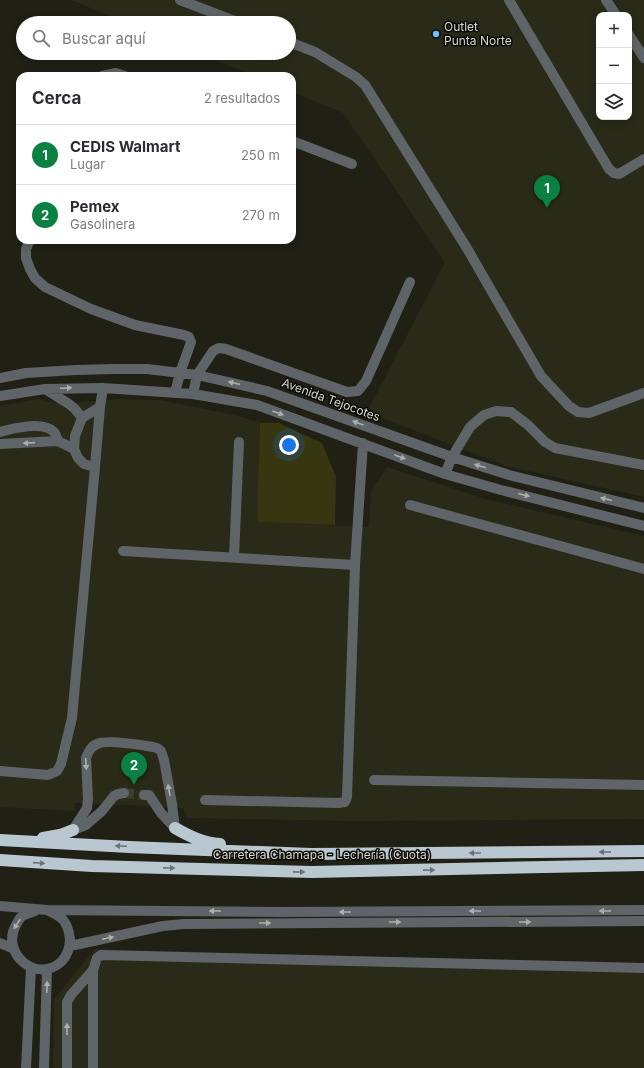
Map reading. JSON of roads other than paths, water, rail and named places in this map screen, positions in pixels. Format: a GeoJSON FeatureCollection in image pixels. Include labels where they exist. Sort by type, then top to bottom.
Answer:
{"type":"FeatureCollection","features":[{"type":"Feature","properties":{"kind":"highway"},"geometry":{"type":"LineString","coordinates":[[174,828],[194,838],[212,843],[269,847],[311,854]]}},
{"type":"Feature","properties":{"kind":"highway"},"geometry":{"type":"LineString","coordinates":[[4,840],[48,838],[73,830]]}},
{"type":"Feature","properties":{"kind":"highway","name":"Carretera Chamapa - Lechería (Cuota)"},"geometry":{"type":"LineString","coordinates":[[4,840],[129,847],[311,854],[644,851]]}},
{"type":"Feature","properties":{"kind":"highway","name":"Carretera Chamapa - Lechería (Cuota)"},"geometry":{"type":"LineString","coordinates":[[0,860],[92,866],[312,872],[644,865]]}},
{"type":"Feature","properties":{"kind":"street"},"geometry":{"type":"LineString","coordinates":[[180,0],[222,16]]}},
{"type":"Feature","properties":{"kind":"street"},"geometry":{"type":"LineString","coordinates":[[508,0],[609,169],[614,173],[620,174],[644,159]]}},
{"type":"Feature","properties":{"kind":"street"},"geometry":{"type":"LineString","coordinates":[[606,0],[614,12]]}},
{"type":"Feature","properties":{"kind":"street"},"geometry":{"type":"LineString","coordinates":[[632,40],[644,58]]}},
{"type":"Feature","properties":{"kind":"street"},"geometry":{"type":"LineString","coordinates":[[296,45],[315,52],[356,77],[365,86],[468,250],[541,376],[569,406],[578,412],[590,413],[644,393]]}},
{"type":"Feature","properties":{"kind":"street"},"geometry":{"type":"LineString","coordinates":[[296,143],[352,164]]}},
{"type":"Feature","properties":{"kind":"street"},"geometry":{"type":"LineString","coordinates":[[28,244],[26,249],[26,258],[30,269],[35,278],[45,287],[91,309],[135,325],[189,337],[192,342],[180,373],[175,393]]}},
{"type":"Feature","properties":{"kind":"street"},"geometry":{"type":"LineString","coordinates":[[193,394],[197,375],[213,351],[218,348],[226,349],[347,392],[358,391],[366,381],[410,282]]}},
{"type":"Feature","properties":{"kind":"street","name":"Avenida Tejocotes"},"geometry":{"type":"LineString","coordinates":[[0,378],[26,373],[76,370],[146,369],[197,375],[267,391],[452,457],[509,475],[644,508]]}},
{"type":"Feature","properties":{"kind":"street"},"geometry":{"type":"LineString","coordinates":[[45,388],[69,404],[82,418]]}},
{"type":"Feature","properties":{"kind":"street"},"geometry":{"type":"LineString","coordinates":[[0,396],[45,388],[103,388],[193,394],[257,405],[445,474],[644,526]]}},
{"type":"Feature","properties":{"kind":"street"},"geometry":{"type":"LineString","coordinates":[[0,772],[48,775],[57,771],[60,764],[72,718],[96,468],[100,407],[103,388]]}},
{"type":"Feature","properties":{"kind":"street"},"geometry":{"type":"LineString","coordinates":[[96,468],[84,464],[78,458],[74,449],[75,436],[82,418],[100,407]]}},
{"type":"Feature","properties":{"kind":"street"},"geometry":{"type":"LineString","coordinates":[[445,474],[452,457],[470,427],[484,415],[496,411],[511,412],[555,448],[644,465]]}},
{"type":"Feature","properties":{"kind":"street"},"geometry":{"type":"LineString","coordinates":[[0,432],[33,426],[50,429],[54,432],[58,441]]}},
{"type":"Feature","properties":{"kind":"street"},"geometry":{"type":"LineString","coordinates":[[0,444],[58,441],[74,449]]}},
{"type":"Feature","properties":{"kind":"street"},"geometry":{"type":"LineString","coordinates":[[234,558],[239,442]]}},
{"type":"Feature","properties":{"kind":"street"},"geometry":{"type":"LineString","coordinates":[[205,800],[345,802],[355,564],[362,443]]}},
{"type":"Feature","properties":{"kind":"street"},"geometry":{"type":"LineString","coordinates":[[410,505],[644,569]]}},
{"type":"Feature","properties":{"kind":"street"},"geometry":{"type":"LineString","coordinates":[[123,551],[355,564]]}},
{"type":"Feature","properties":{"kind":"street"},"geometry":{"type":"LineString","coordinates":[[73,830],[87,808],[86,758],[88,752],[98,743],[107,742],[153,747],[161,751],[172,804],[174,828]]}},
{"type":"Feature","properties":{"kind":"street"},"geometry":{"type":"LineString","coordinates":[[374,780],[644,786]]}},
{"type":"Feature","properties":{"kind":"street"},"geometry":{"type":"LineString","coordinates":[[73,830],[86,825],[102,811],[114,796],[124,792]]}},
{"type":"Feature","properties":{"kind":"street"},"geometry":{"type":"LineString","coordinates":[[144,795],[149,795],[161,813],[174,828]]}},
{"type":"Feature","properties":{"kind":"street"},"geometry":{"type":"LineString","coordinates":[[0,906],[36,910],[274,912],[644,910]]}},
{"type":"Feature","properties":{"kind":"street"},"geometry":{"type":"LineString","coordinates":[[36,910],[21,917],[12,931],[12,948],[19,960],[31,968],[39,970],[47,969],[58,964],[66,956],[70,946],[70,930],[61,917],[47,910]]}},
{"type":"Feature","properties":{"kind":"street"},"geometry":{"type":"LineString","coordinates":[[70,946],[163,926],[184,924],[644,921]]}},
{"type":"Feature","properties":{"kind":"street"},"geometry":{"type":"LineString","coordinates":[[0,943],[12,948]]}},
{"type":"Feature","properties":{"kind":"street"},"geometry":{"type":"LineString","coordinates":[[93,1068],[93,970],[97,958],[101,955],[644,968]]}},
{"type":"Feature","properties":{"kind":"street"},"geometry":{"type":"LineString","coordinates":[[26,1068],[31,968]]}},
{"type":"Feature","properties":{"kind":"street"},"geometry":{"type":"LineString","coordinates":[[44,1068],[47,969]]}},
{"type":"Feature","properties":{"kind":"street"},"geometry":{"type":"LineString","coordinates":[[67,1068],[67,1002],[71,995],[93,970]]}},
{"type":"Feature","properties":{"kind":"tunnel"},"geometry":{"type":"LineString","coordinates":[[124,793],[144,795]]}},
{"type":"Feature","properties":{"kind":"place","name":"Outlet Punta Norte"},"geometry":{"type":"Point","coordinates":[436,34]}},
{"type":"Feature","properties":{"kind":"place","name":"CEDIS Walmart"},"geometry":{"type":"Point","coordinates":[547,208]}},
{"type":"Feature","properties":{"kind":"place","name":"Pemex"},"geometry":{"type":"Point","coordinates":[134,785]}}]}
